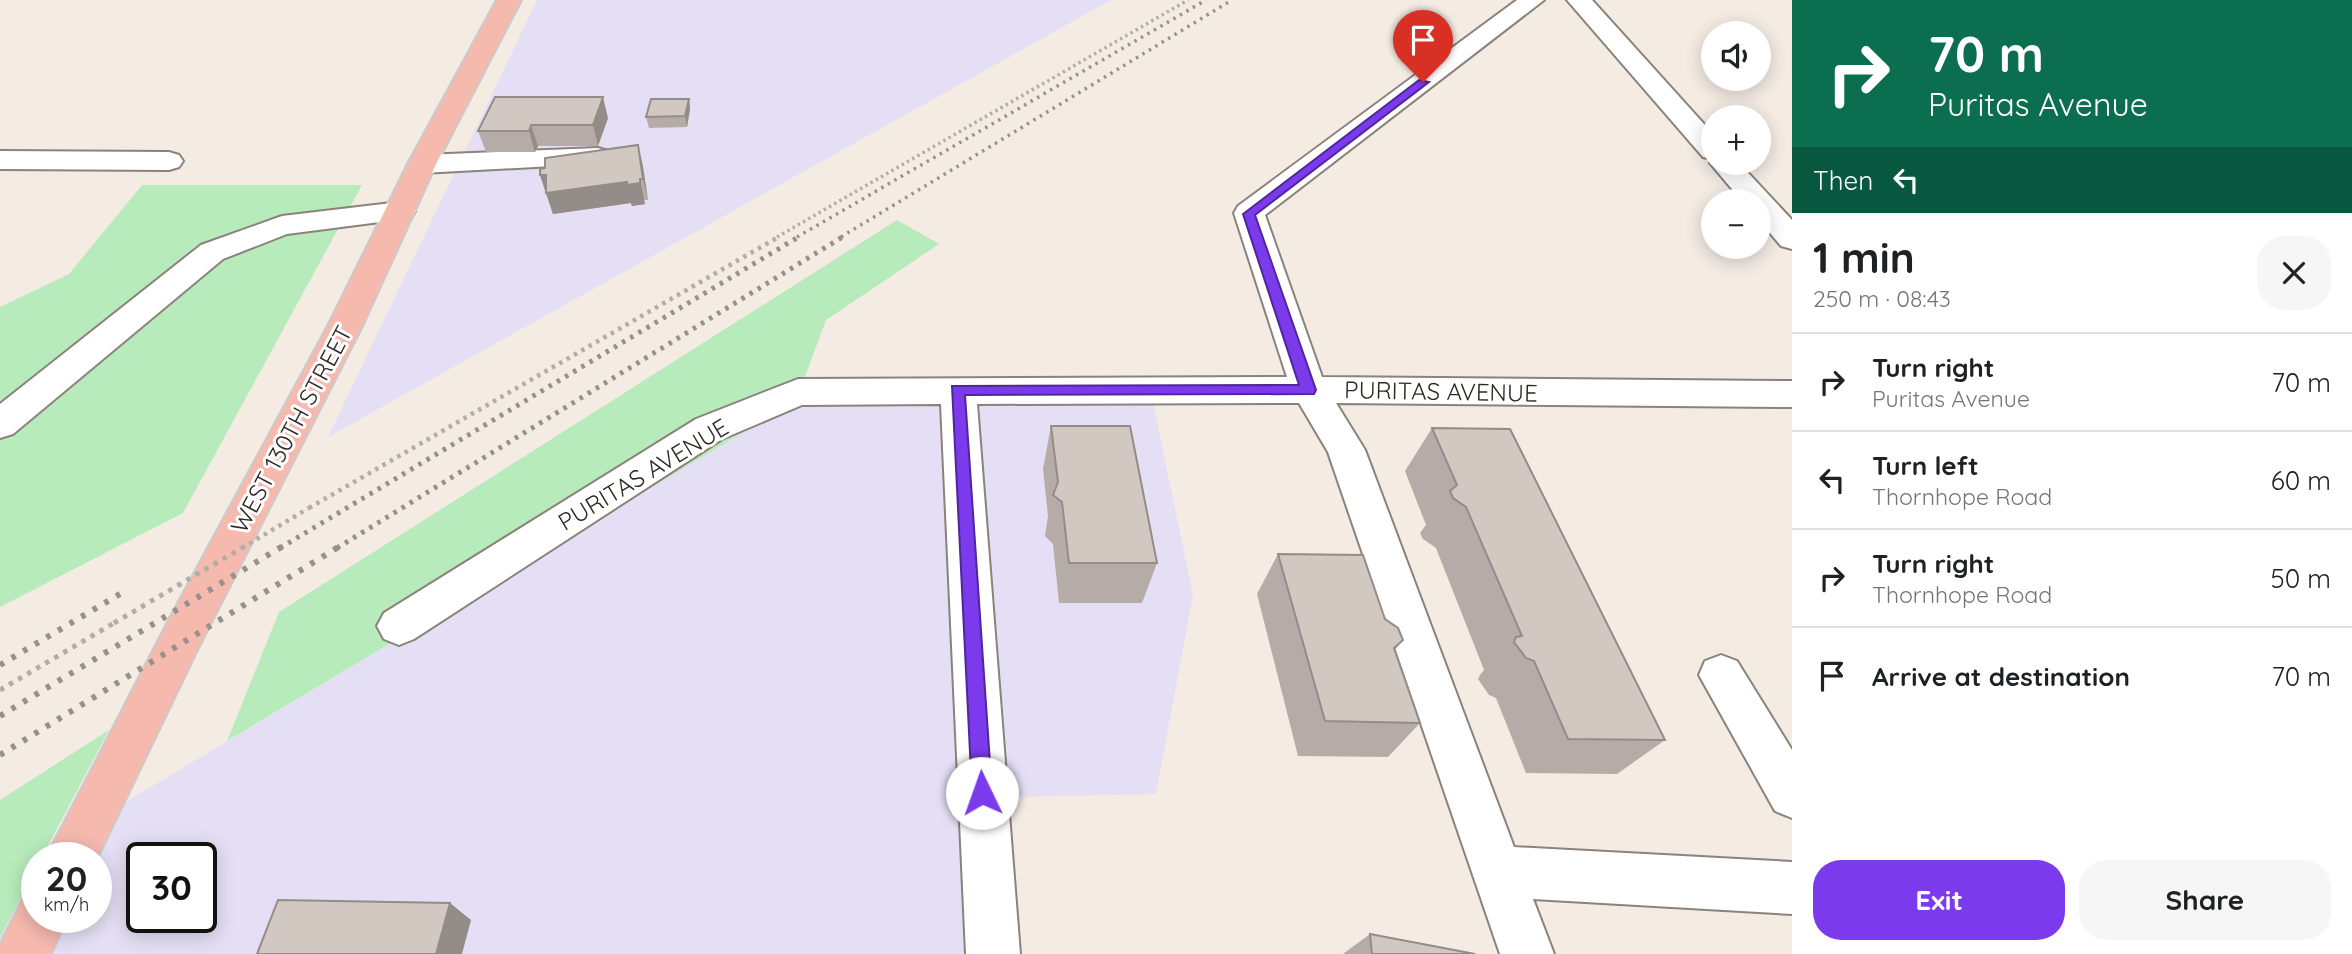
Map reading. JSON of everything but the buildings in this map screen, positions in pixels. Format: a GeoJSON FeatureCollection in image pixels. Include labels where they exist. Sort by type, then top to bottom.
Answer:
{"type":"FeatureCollection","features":[{"type":"Feature","properties":{"kind":"main road","name":"WEST 130TH STREET"},"geometry":{"type":"LineString","coordinates":[[79,842],[190,620],[345,326],[422,164],[509,0]]}},
{"type":"Feature","properties":{"kind":"main road"},"geometry":{"type":"LineString","coordinates":[[23,954],[33,933]]}},
{"type":"Feature","properties":{"kind":"street"},"geometry":{"type":"LineString","coordinates":[[1527,954],[1346,450],[1309,390],[1249,214],[1532,0]]}},
{"type":"Feature","properties":{"kind":"street"},"geometry":{"type":"LineString","coordinates":[[1578,0],[1701,138]]}},
{"type":"Feature","properties":{"kind":"street"},"geometry":{"type":"LineString","coordinates":[[422,164],[621,156]]}},
{"type":"Feature","properties":{"kind":"street"},"geometry":{"type":"LineString","coordinates":[[0,160],[169,161]]}},
{"type":"Feature","properties":{"kind":"street"},"geometry":{"type":"LineString","coordinates":[[1735,175],[1748,189]]}},
{"type":"Feature","properties":{"kind":"street"},"geometry":{"type":"LineString","coordinates":[[0,424],[212,252],[282,225],[400,211]]}},
{"type":"Feature","properties":{"kind":"street"},"geometry":{"type":"LineString","coordinates":[[1771,215],[1792,239]]}},
{"type":"Feature","properties":{"kind":"street"},"geometry":{"type":"LineString","coordinates":[[958,390],[993,954]]}},
{"type":"Feature","properties":{"kind":"street","name":"PURITAS AVENUE"},"geometry":{"type":"LineString","coordinates":[[399,626],[709,429],[798,392],[1309,390],[1792,394]]}},
{"type":"Feature","properties":{"kind":"street"},"geometry":{"type":"LineString","coordinates":[[1721,676],[1792,794]]}},
{"type":"Feature","properties":{"kind":"street"},"geometry":{"type":"LineString","coordinates":[[1498,872],[1792,888]]}},
{"type":"Feature","properties":{"kind":"path"},"geometry":{"type":"LineString","coordinates":[[0,690],[309,508],[1188,0]]}},
{"type":"Feature","properties":{"kind":"shaded area"},"geometry":{"type":"Polygon","coordinates":[[[537,0],[1111,0],[328,437],[537,0]]]}},
{"type":"Feature","properties":{"kind":"shaded area"},"geometry":{"type":"Polygon","coordinates":[[[796,401],[1153,402],[1193,595],[1156,794],[964,798],[971,954],[0,954],[0,937],[21,897],[21,933],[112,933],[112,842],[59,842],[796,401]]]}},
{"type":"Feature","properties":{"kind":"green space"},"geometry":{"type":"Polygon","coordinates":[[[142,185],[362,185],[183,513],[0,607],[0,307],[69,274],[142,185]]]}},
{"type":"Feature","properties":{"kind":"green space"},"geometry":{"type":"Polygon","coordinates":[[[897,220],[939,244],[826,320],[796,401],[227,741],[279,612],[897,220]]]}},
{"type":"Feature","properties":{"kind":"green space"},"geometry":{"type":"Polygon","coordinates":[[[109,730],[50,842],[21,842],[21,897],[0,937],[0,800],[109,730]]]}},
{"type":"Feature","properties":{"kind":"railway"},"geometry":{"type":"LineString","coordinates":[[797,237],[1206,0]]}},
{"type":"Feature","properties":{"kind":"railway"},"geometry":{"type":"LineString","coordinates":[[841,237],[1232,0]]}},
{"type":"Feature","properties":{"kind":"railway"},"geometry":{"type":"LineString","coordinates":[[280,548],[800,236]]}},
{"type":"Feature","properties":{"kind":"railway"},"geometry":{"type":"LineString","coordinates":[[337,548],[844,236]]}},
{"type":"Feature","properties":{"kind":"railway"},"geometry":{"type":"LineString","coordinates":[[0,716],[283,546]]}},
{"type":"Feature","properties":{"kind":"railway"},"geometry":{"type":"LineString","coordinates":[[0,755],[340,546]]}},
{"type":"Feature","properties":{"kind":"railway"},"geometry":{"type":"LineString","coordinates":[[0,665],[125,591]]}},
{"type":"Feature","properties":{"kind":"route"},"geometry":{"type":"LineString","coordinates":[[982,793],[958,390],[1309,390],[1249,214],[1423,82]]}}]}
